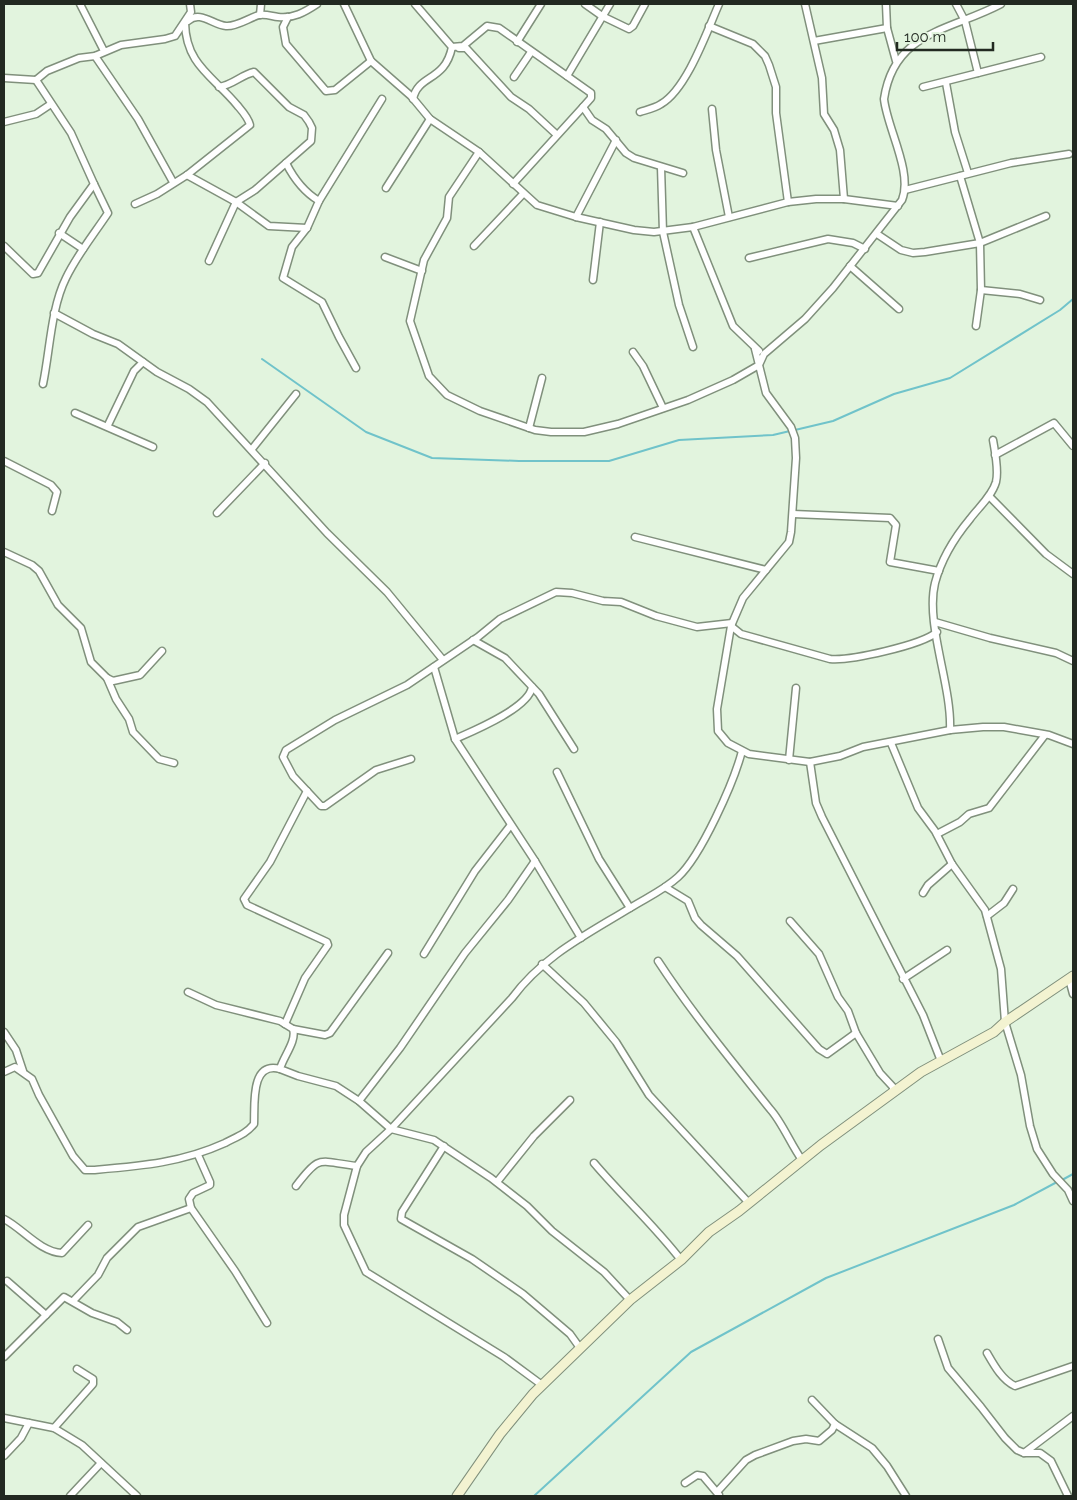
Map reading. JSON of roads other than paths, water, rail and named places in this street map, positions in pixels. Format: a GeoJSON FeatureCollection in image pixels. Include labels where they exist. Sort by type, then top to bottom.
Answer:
{"type":"FeatureCollection","features":[{"type":"Feature","properties":{"kind":"street"},"geometry":{"type":"LineString","coordinates":[[80,4],[104,51]]}},
{"type":"Feature","properties":{"kind":"street"},"geometry":{"type":"LineString","coordinates":[[5,77],[36,80],[47,71],[63,63],[95,56],[121,45],[165,40],[180,32],[192,12],[190,4]]}},
{"type":"Feature","properties":{"kind":"street"},"geometry":{"type":"LineString","coordinates":[[260,4],[260,15]]}},
{"type":"Feature","properties":{"kind":"street"},"geometry":{"type":"LineString","coordinates":[[185,23],[192,17],[199,16],[220,26],[230,26],[260,15],[288,17],[304,12],[317,4]]}},
{"type":"Feature","properties":{"kind":"street"},"geometry":{"type":"LineString","coordinates":[[344,4],[371,61],[413,99],[430,120],[479,152],[537,205],[576,217],[634,230],[663,232],[693,228],[788,202],[844,198],[898,206]]}},
{"type":"Feature","properties":{"kind":"street"},"geometry":{"type":"LineString","coordinates":[[415,4],[454,47],[466,48],[511,98],[529,109],[557,135]]}},
{"type":"Feature","properties":{"kind":"street"},"geometry":{"type":"LineString","coordinates":[[517,42],[541,4]]}},
{"type":"Feature","properties":{"kind":"street"},"geometry":{"type":"LineString","coordinates":[[585,4],[602,16],[630,29],[645,4]]}},
{"type":"Feature","properties":{"kind":"street"},"geometry":{"type":"LineString","coordinates":[[567,76],[610,4]]}},
{"type":"Feature","properties":{"kind":"street"},"geometry":{"type":"LineString","coordinates":[[640,112],[662,104],[670,97],[685,77],[718,4]]}},
{"type":"Feature","properties":{"kind":"street"},"geometry":{"type":"LineString","coordinates":[[805,4],[823,87],[824,114],[834,130],[842,162],[844,198]]}},
{"type":"Feature","properties":{"kind":"street"},"geometry":{"type":"LineString","coordinates":[[886,4],[887,28],[896,61]]}},
{"type":"Feature","properties":{"kind":"street"},"geometry":{"type":"LineString","coordinates":[[956,4],[965,21],[978,72]]}},
{"type":"Feature","properties":{"kind":"street"},"geometry":{"type":"LineString","coordinates":[[479,152],[450,197],[447,218],[428,250],[410,321],[429,376],[440,390],[453,399],[480,411],[529,428],[551,432],[584,432],[618,424],[733,380],[759,365],[764,354],[805,319],[877,234],[898,206],[905,190],[884,99],[886,87],[896,61],[911,47],[931,33],[949,25],[965,21],[1000,4]]}},
{"type":"Feature","properties":{"kind":"street"},"geometry":{"type":"LineString","coordinates":[[288,17],[283,26],[286,44],[326,91],[335,90],[371,61]]}},
{"type":"Feature","properties":{"kind":"street"},"geometry":{"type":"LineString","coordinates":[[135,204],[157,194],[187,175],[250,125],[237,105],[189,52],[185,23]]}},
{"type":"Feature","properties":{"kind":"street"},"geometry":{"type":"LineString","coordinates":[[454,47],[463,46],[490,25],[498,28],[591,93],[591,98],[513,184]]}},
{"type":"Feature","properties":{"kind":"street"},"geometry":{"type":"LineString","coordinates":[[709,26],[753,44],[765,56],[776,87],[776,112],[788,202]]}},
{"type":"Feature","properties":{"kind":"street"},"geometry":{"type":"LineString","coordinates":[[814,41],[887,28]]}},
{"type":"Feature","properties":{"kind":"street"},"geometry":{"type":"LineString","coordinates":[[413,99],[415,89],[446,66],[454,47]]}},
{"type":"Feature","properties":{"kind":"street"},"geometry":{"type":"LineString","coordinates":[[514,77],[531,52]]}},
{"type":"Feature","properties":{"kind":"street"},"geometry":{"type":"LineString","coordinates":[[95,56],[143,127],[174,182]]}},
{"type":"Feature","properties":{"kind":"street"},"geometry":{"type":"LineString","coordinates":[[923,87],[946,83],[978,72],[1041,57]]}},
{"type":"Feature","properties":{"kind":"street"},"geometry":{"type":"LineString","coordinates":[[209,261],[236,202],[255,190],[311,141],[312,128],[310,122],[290,107],[254,72],[247,74],[230,86],[219,87]]}},
{"type":"Feature","properties":{"kind":"street"},"geometry":{"type":"LineString","coordinates":[[36,80],[71,132],[108,213],[65,278],[54,313],[51,348],[43,384]]}},
{"type":"Feature","properties":{"kind":"street"},"geometry":{"type":"LineString","coordinates":[[946,83],[955,132],[968,174]]}},
{"type":"Feature","properties":{"kind":"street"},"geometry":{"type":"LineString","coordinates":[[356,368],[322,302],[283,278],[292,247],[307,228],[319,202],[382,99]]}},
{"type":"Feature","properties":{"kind":"street"},"geometry":{"type":"LineString","coordinates":[[4,122],[36,114],[51,104]]}},
{"type":"Feature","properties":{"kind":"street"},"geometry":{"type":"LineString","coordinates":[[583,107],[592,120],[606,129],[634,158],[683,174]]}},
{"type":"Feature","properties":{"kind":"street"},"geometry":{"type":"LineString","coordinates":[[712,109],[716,150],[729,217]]}},
{"type":"Feature","properties":{"kind":"street"},"geometry":{"type":"LineString","coordinates":[[386,188],[430,120]]}},
{"type":"Feature","properties":{"kind":"street"},"geometry":{"type":"LineString","coordinates":[[576,217],[616,140]]}},
{"type":"Feature","properties":{"kind":"street"},"geometry":{"type":"LineString","coordinates":[[905,190],[1011,163],[1070,154]]}},
{"type":"Feature","properties":{"kind":"street"},"geometry":{"type":"LineString","coordinates":[[286,163],[293,177],[308,194],[319,202]]}},
{"type":"Feature","properties":{"kind":"street"},"geometry":{"type":"LineString","coordinates":[[661,167],[663,232],[679,305],[693,347]]}},
{"type":"Feature","properties":{"kind":"street"},"geometry":{"type":"LineString","coordinates":[[187,175],[236,202],[269,226],[307,228]]}},
{"type":"Feature","properties":{"kind":"street"},"geometry":{"type":"LineString","coordinates":[[960,176],[980,243],[981,290],[976,326]]}},
{"type":"Feature","properties":{"kind":"street"},"geometry":{"type":"LineString","coordinates":[[4,246],[33,274],[41,269],[59,233],[94,184]]}},
{"type":"Feature","properties":{"kind":"street"},"geometry":{"type":"LineString","coordinates":[[474,246],[524,194]]}},
{"type":"Feature","properties":{"kind":"street"},"geometry":{"type":"LineString","coordinates":[[877,234],[890,244],[913,253],[980,243],[1046,216]]}},
{"type":"Feature","properties":{"kind":"street"},"geometry":{"type":"LineString","coordinates":[[593,280],[600,222]]}},
{"type":"Feature","properties":{"kind":"street"},"geometry":{"type":"LineString","coordinates":[[693,228],[733,326],[755,349],[764,354]]}},
{"type":"Feature","properties":{"kind":"street"},"geometry":{"type":"LineString","coordinates":[[59,233],[83,249]]}},
{"type":"Feature","properties":{"kind":"street"},"geometry":{"type":"LineString","coordinates":[[749,258],[828,239],[853,243],[865,249]]}},
{"type":"Feature","properties":{"kind":"street"},"geometry":{"type":"LineString","coordinates":[[385,257],[422,271]]}},
{"type":"Feature","properties":{"kind":"street"},"geometry":{"type":"LineString","coordinates":[[850,266],[899,309]]}},
{"type":"Feature","properties":{"kind":"street"},"geometry":{"type":"LineString","coordinates":[[981,290],[1026,295],[1040,300]]}},
{"type":"Feature","properties":{"kind":"street"},"geometry":{"type":"LineString","coordinates":[[54,313],[93,334],[118,344],[168,379],[189,388],[207,402],[328,533],[387,592],[444,660]]}},
{"type":"Feature","properties":{"kind":"street"},"geometry":{"type":"LineString","coordinates":[[755,349],[766,393],[791,427],[795,438],[796,458],[793,514],[789,542],[743,598],[731,624],[716,724],[724,740],[742,751],[810,762],[840,756],[863,747],[892,743],[950,730],[1004,727],[1045,735],[1073,744]]}},
{"type":"Feature","properties":{"kind":"street"},"geometry":{"type":"LineString","coordinates":[[633,352],[643,366],[663,408]]}},
{"type":"Feature","properties":{"kind":"street"},"geometry":{"type":"LineString","coordinates":[[108,425],[134,371],[143,362]]}},
{"type":"Feature","properties":{"kind":"street"},"geometry":{"type":"LineString","coordinates":[[529,428],[542,378]]}},
{"type":"Feature","properties":{"kind":"street"},"geometry":{"type":"LineString","coordinates":[[252,449],[296,394]]}},
{"type":"Feature","properties":{"kind":"street"},"geometry":{"type":"LineString","coordinates":[[75,413],[108,425],[153,447]]}},
{"type":"Feature","properties":{"kind":"street"},"geometry":{"type":"LineString","coordinates":[[995,455],[1054,422],[1073,446]]}},
{"type":"Feature","properties":{"kind":"street"},"geometry":{"type":"LineString","coordinates":[[950,730],[949,698],[935,622],[935,584],[939,571],[954,541],[989,496],[996,482],[995,455],[992,440]]}},
{"type":"Feature","properties":{"kind":"street"},"geometry":{"type":"LineString","coordinates":[[4,461],[51,485],[57,492],[52,510]]}},
{"type":"Feature","properties":{"kind":"street"},"geometry":{"type":"LineString","coordinates":[[217,513],[265,463]]}},
{"type":"Feature","properties":{"kind":"street"},"geometry":{"type":"LineString","coordinates":[[989,496],[1046,554],[1073,574]]}},
{"type":"Feature","properties":{"kind":"street"},"geometry":{"type":"LineString","coordinates":[[793,514],[890,518],[896,525],[890,562],[939,571]]}},
{"type":"Feature","properties":{"kind":"street"},"geometry":{"type":"LineString","coordinates":[[635,537],[766,570]]}},
{"type":"Feature","properties":{"kind":"street"},"geometry":{"type":"LineString","coordinates":[[4,552],[32,565],[39,571],[58,605],[81,628],[91,662],[107,678],[113,681],[140,675],[162,651]]}},
{"type":"Feature","properties":{"kind":"street"},"geometry":{"type":"LineString","coordinates":[[410,758],[376,770],[325,806],[321,806],[294,776],[283,757],[286,750],[342,716],[407,685],[473,640],[507,614],[544,597],[563,591],[603,601],[621,602],[682,624],[697,627],[731,624]]}},
{"type":"Feature","properties":{"kind":"street"},"geometry":{"type":"LineString","coordinates":[[935,622],[990,638],[1056,652],[1073,661]]}},
{"type":"Feature","properties":{"kind":"street"},"geometry":{"type":"LineString","coordinates":[[731,624],[741,634],[830,659],[844,660],[914,643],[930,638],[937,632]]}},
{"type":"Feature","properties":{"kind":"street"},"geometry":{"type":"LineString","coordinates":[[473,640],[505,658],[532,687],[543,700],[574,749]]}},
{"type":"Feature","properties":{"kind":"street"},"geometry":{"type":"LineString","coordinates":[[434,667],[455,739],[510,826],[535,861],[581,938]]}},
{"type":"Feature","properties":{"kind":"street"},"geometry":{"type":"LineString","coordinates":[[107,678],[116,700],[129,719],[133,732],[159,759],[174,763]]}},
{"type":"Feature","properties":{"kind":"street"},"geometry":{"type":"LineString","coordinates":[[455,739],[495,720],[525,699],[532,687]]}},
{"type":"Feature","properties":{"kind":"street"},"geometry":{"type":"LineString","coordinates":[[789,760],[796,688]]}},
{"type":"Feature","properties":{"kind":"street"},"geometry":{"type":"LineString","coordinates":[[937,834],[960,822],[969,814],[989,808],[1045,735]]}},
{"type":"Feature","properties":{"kind":"street"},"geometry":{"type":"LineString","coordinates":[[892,743],[916,804],[937,834],[952,864],[977,896],[987,916],[1001,969],[1006,1022],[1021,1075],[1029,1121],[1038,1149],[1053,1174],[1068,1190],[1073,1202]]}},
{"type":"Feature","properties":{"kind":"street"},"geometry":{"type":"LineString","coordinates":[[542,1385],[504,1357],[366,1272],[344,1226],[344,1215],[357,1166],[366,1152],[391,1129],[512,998],[526,978],[542,964],[581,938],[665,888],[679,877],[694,857],[724,800],[742,751]]}},
{"type":"Feature","properties":{"kind":"street"},"geometry":{"type":"LineString","coordinates":[[810,762],[816,802],[822,817],[923,1015],[940,1061]]}},
{"type":"Feature","properties":{"kind":"street"},"geometry":{"type":"LineString","coordinates":[[557,772],[599,859],[630,908]]}},
{"type":"Feature","properties":{"kind":"street"},"geometry":{"type":"LineString","coordinates":[[285,1024],[304,978],[328,945],[327,942],[247,906],[244,899],[270,862],[307,791]]}},
{"type":"Feature","properties":{"kind":"street"},"geometry":{"type":"LineString","coordinates":[[424,954],[475,871],[510,826]]}},
{"type":"Feature","properties":{"kind":"street"},"geometry":{"type":"LineString","coordinates":[[359,1101],[400,1048],[465,953],[508,900],[535,861]]}},
{"type":"Feature","properties":{"kind":"street"},"geometry":{"type":"LineString","coordinates":[[922,893],[928,885],[952,864]]}},
{"type":"Feature","properties":{"kind":"street"},"geometry":{"type":"LineString","coordinates":[[665,888],[688,901],[695,918],[701,925],[737,956],[819,1049],[827,1054],[856,1033]]}},
{"type":"Feature","properties":{"kind":"street"},"geometry":{"type":"LineString","coordinates":[[987,916],[1004,903],[1013,889]]}},
{"type":"Feature","properties":{"kind":"street"},"geometry":{"type":"LineString","coordinates":[[790,921],[819,954],[838,998],[848,1011],[856,1033],[880,1073],[893,1087],[893,1092]]}},
{"type":"Feature","properties":{"kind":"street"},"geometry":{"type":"LineString","coordinates":[[903,979],[947,950]]}},
{"type":"Feature","properties":{"kind":"street"},"geometry":{"type":"LineString","coordinates":[[188,992],[216,1005],[285,1024],[293,1029],[324,1035],[330,1033],[352,999],[388,953]]}},
{"type":"Feature","properties":{"kind":"street"},"geometry":{"type":"LineString","coordinates":[[658,960],[693,1013],[726,1051],[756,1093],[772,1110],[802,1160]]}},
{"type":"Feature","properties":{"kind":"street"},"geometry":{"type":"LineString","coordinates":[[542,964],[584,1003],[616,1042],[649,1096],[748,1202]]}},
{"type":"Feature","properties":{"kind":"street"},"geometry":{"type":"LineString","coordinates":[[457,1496],[500,1434],[542,1385],[630,1300],[681,1260],[709,1232],[893,1092],[940,1061],[994,1032],[1071,978],[1073,994]]}},
{"type":"Feature","properties":{"kind":"street"},"geometry":{"type":"LineString","coordinates":[[280,1069],[282,1060],[294,1037],[293,1029]]}},
{"type":"Feature","properties":{"kind":"street"},"geometry":{"type":"LineString","coordinates":[[4,1032],[16,1050],[23,1071]]}},
{"type":"Feature","properties":{"kind":"street"},"geometry":{"type":"LineString","coordinates":[[4,1072],[15,1067],[32,1079],[73,1156],[85,1170],[144,1166],[198,1155],[250,1129],[254,1124],[257,1080],[264,1071],[272,1067],[336,1086],[359,1101],[391,1129],[428,1138],[444,1146],[497,1182],[527,1206],[571,1248],[604,1272],[630,1300]]}},
{"type":"Feature","properties":{"kind":"street"},"geometry":{"type":"LineString","coordinates":[[497,1182],[534,1136],[570,1100]]}},
{"type":"Feature","properties":{"kind":"street"},"geometry":{"type":"LineString","coordinates":[[444,1146],[402,1212],[401,1219],[472,1259],[512,1285],[570,1334],[580,1348]]}},
{"type":"Feature","properties":{"kind":"street"},"geometry":{"type":"LineString","coordinates":[[198,1155],[210,1185],[193,1193],[189,1199],[190,1208],[235,1271],[267,1323]]}},
{"type":"Feature","properties":{"kind":"street"},"geometry":{"type":"LineString","coordinates":[[296,1186],[312,1164],[320,1161],[357,1166]]}},
{"type":"Feature","properties":{"kind":"street"},"geometry":{"type":"LineString","coordinates":[[594,1163],[624,1197],[653,1225],[681,1260]]}},
{"type":"Feature","properties":{"kind":"street"},"geometry":{"type":"LineString","coordinates":[[73,1301],[98,1275],[107,1258],[138,1227],[190,1208]]}},
{"type":"Feature","properties":{"kind":"street"},"geometry":{"type":"LineString","coordinates":[[4,1219],[18,1225],[33,1239],[55,1253],[62,1253],[88,1225]]}},
{"type":"Feature","properties":{"kind":"street"},"geometry":{"type":"LineString","coordinates":[[8,1281],[46,1315]]}},
{"type":"Feature","properties":{"kind":"street"},"geometry":{"type":"LineString","coordinates":[[4,1357],[61,1298],[73,1301],[92,1313],[117,1322],[127,1330]]}},
{"type":"Feature","properties":{"kind":"street"},"geometry":{"type":"LineString","coordinates":[[938,1338],[948,1368],[1005,1438],[1017,1450],[1024,1453],[1040,1453],[1051,1461],[1068,1496]]}},
{"type":"Feature","properties":{"kind":"street"},"geometry":{"type":"LineString","coordinates":[[987,1353],[1009,1383],[1015,1386],[1073,1366]]}},
{"type":"Feature","properties":{"kind":"street"},"geometry":{"type":"LineString","coordinates":[[54,1428],[89,1391],[92,1384],[92,1379],[89,1375],[77,1370]]}},
{"type":"Feature","properties":{"kind":"street"},"geometry":{"type":"LineString","coordinates":[[812,1400],[835,1424],[872,1448],[887,1466],[906,1496]]}},
{"type":"Feature","properties":{"kind":"street"},"geometry":{"type":"LineString","coordinates":[[1024,1453],[1073,1416]]}},
{"type":"Feature","properties":{"kind":"street"},"geometry":{"type":"LineString","coordinates":[[4,1418],[54,1428],[82,1445],[136,1496]]}},
{"type":"Feature","properties":{"kind":"street"},"geometry":{"type":"LineString","coordinates":[[4,1456],[21,1438],[29,1423]]}},
{"type":"Feature","properties":{"kind":"street"},"geometry":{"type":"LineString","coordinates":[[685,1483],[697,1475],[703,1476],[719,1494],[746,1460],[793,1441],[806,1439],[819,1441],[832,1430],[835,1424]]}},
{"type":"Feature","properties":{"kind":"street"},"geometry":{"type":"LineString","coordinates":[[70,1496],[102,1463]]}},
{"type":"Feature","properties":{"kind":"waterway"},"geometry":{"type":"LineString","coordinates":[[795,430],[833,421],[894,394],[950,378],[1060,310],[1073,299]]}},
{"type":"Feature","properties":{"kind":"waterway"},"geometry":{"type":"LineString","coordinates":[[262,359],[366,432],[432,458],[519,461],[609,461],[679,440],[773,435],[790,431]]}},
{"type":"Feature","properties":{"kind":"waterway"},"geometry":{"type":"LineString","coordinates":[[1062,1180],[1073,1174]]}},
{"type":"Feature","properties":{"kind":"waterway"},"geometry":{"type":"LineString","coordinates":[[534,1496],[691,1352],[826,1278],[1014,1205],[1057,1182]]}}]}
